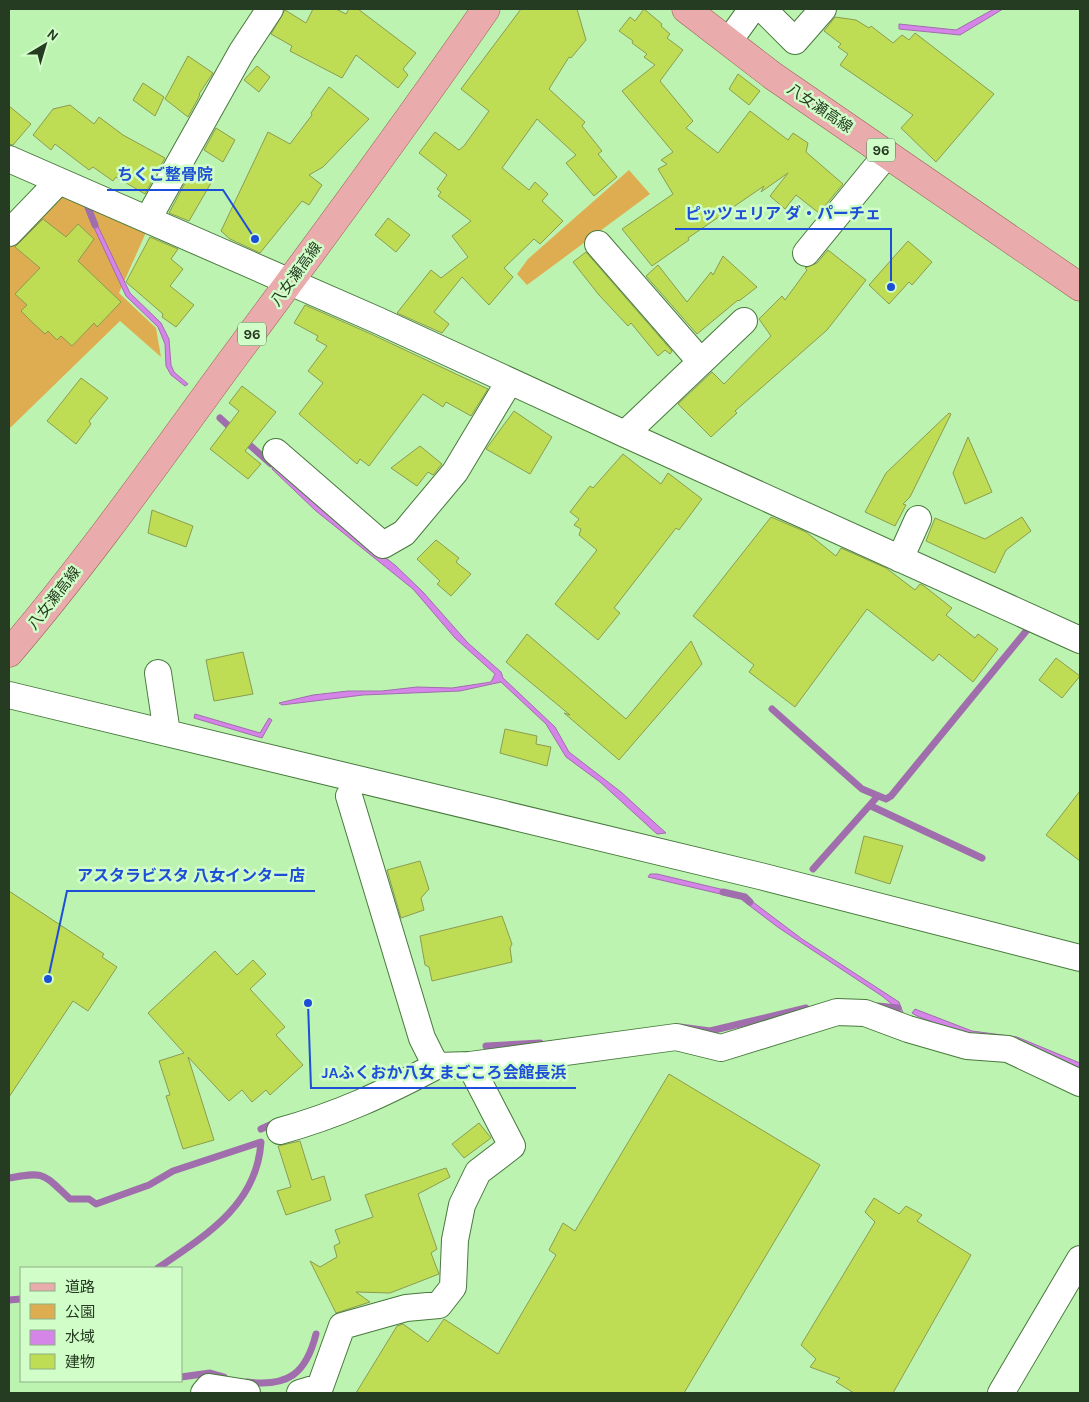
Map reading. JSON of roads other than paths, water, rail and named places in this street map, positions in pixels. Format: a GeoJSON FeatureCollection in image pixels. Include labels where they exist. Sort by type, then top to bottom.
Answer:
{"type":"FeatureCollection","features":[{"type":"Feature","properties":{"kind":"main road","name":"八女瀬高線"},"geometry":{"type":"LineString","coordinates":[[9,653],[47,609],[290,282],[405,125],[486,9]]}},
{"type":"Feature","properties":{"kind":"main road","name":"八女瀬高線"},"geometry":{"type":"LineString","coordinates":[[686,9],[773,76],[1080,287]]}},
{"type":"Feature","properties":{"kind":"street"},"geometry":{"type":"LineString","coordinates":[[148,219],[237,60],[270,9]]}},
{"type":"Feature","properties":{"kind":"street"},"geometry":{"type":"LineString","coordinates":[[729,41],[752,9]]}},
{"type":"Feature","properties":{"kind":"street"},"geometry":{"type":"LineString","coordinates":[[763,9],[795,41],[823,9]]}},
{"type":"Feature","properties":{"kind":"street"},"geometry":{"type":"LineString","coordinates":[[806,252],[887,154]]}},
{"type":"Feature","properties":{"kind":"street"},"geometry":{"type":"LineString","coordinates":[[9,159],[377,320],[509,382],[1080,640]]}},
{"type":"Feature","properties":{"kind":"street"},"geometry":{"type":"LineString","coordinates":[[9,234],[59,181]]}},
{"type":"Feature","properties":{"kind":"street"},"geometry":{"type":"LineString","coordinates":[[598,244],[701,362]]}},
{"type":"Feature","properties":{"kind":"street"},"geometry":{"type":"LineString","coordinates":[[625,434],[744,321]]}},
{"type":"Feature","properties":{"kind":"street"},"geometry":{"type":"LineString","coordinates":[[276,452],[383,544],[404,533],[455,472],[509,382]]}},
{"type":"Feature","properties":{"kind":"street"},"geometry":{"type":"LineString","coordinates":[[900,559],[918,519]]}},
{"type":"Feature","properties":{"kind":"street"},"geometry":{"type":"LineString","coordinates":[[158,673],[167,733]]}},
{"type":"Feature","properties":{"kind":"street"},"geometry":{"type":"LineString","coordinates":[[9,695],[760,876],[1080,958]]}},
{"type":"Feature","properties":{"kind":"street"},"geometry":{"type":"LineString","coordinates":[[350,796],[422,1038],[436,1066]]}},
{"type":"Feature","properties":{"kind":"street"},"geometry":{"type":"LineString","coordinates":[[300,1393],[320,1387],[342,1326],[406,1308],[439,1305],[454,1287],[455,1240],[462,1204],[478,1172],[512,1146],[468,1065],[434,1042],[419,990]]}},
{"type":"Feature","properties":{"kind":"street"},"geometry":{"type":"LineString","coordinates":[[280,1131],[326,1118],[379,1096],[436,1066],[468,1065],[676,1037],[721,1048],[837,1012],[865,1014],[967,1046],[1008,1049],[1080,1083]]}},
{"type":"Feature","properties":{"kind":"street"},"geometry":{"type":"LineString","coordinates":[[1001,1393],[1080,1259]]}},
{"type":"Feature","properties":{"kind":"street"},"geometry":{"type":"LineString","coordinates":[[204,1393],[209,1387],[248,1393]]}},
{"type":"Feature","properties":{"kind":"water"},"geometry":{"type":"Polygon","coordinates":[[[994,9],[1003,9],[960,35],[899,29],[899,24],[956,30],[994,9]]]}},
{"type":"Feature","properties":{"kind":"water"},"geometry":{"type":"Polygon","coordinates":[[[93,216],[130,293],[161,323],[169,339],[171,365],[174,372],[188,384],[185,386],[171,375],[166,366],[165,344],[158,327],[126,296],[89,217],[93,216]]]}},
{"type":"Feature","properties":{"kind":"water"},"geometry":{"type":"Polygon","coordinates":[[[275,463],[325,509],[396,566],[423,592],[468,643],[501,672],[503,678],[555,727],[569,752],[621,792],[666,833],[657,834],[600,782],[566,757],[546,724],[501,682],[460,691],[363,695],[282,705],[279,703],[313,695],[348,691],[382,691],[417,687],[452,688],[491,682],[495,674],[455,638],[413,589],[316,511],[272,469],[275,463]]]}},
{"type":"Feature","properties":{"kind":"water"},"geometry":{"type":"Polygon","coordinates":[[[195,714],[260,733],[269,718],[272,720],[262,738],[194,718],[195,714]]]}},
{"type":"Feature","properties":{"kind":"water"},"geometry":{"type":"Polygon","coordinates":[[[650,874],[733,892],[729,896],[648,877],[650,874]]]}},
{"type":"Feature","properties":{"kind":"water"},"geometry":{"type":"Polygon","coordinates":[[[745,896],[802,939],[899,1002],[903,1013],[893,1010],[894,1006],[882,996],[779,928],[742,900],[745,896]]]}},
{"type":"Feature","properties":{"kind":"water"},"geometry":{"type":"Polygon","coordinates":[[[915,1009],[972,1031],[1017,1037],[1080,1063],[1080,1069],[955,1031],[917,1016],[912,1013],[915,1009]]]}},
{"type":"Feature","properties":{"kind":"waterway"},"geometry":{"type":"LineString","coordinates":[[85,200],[95,225]]}},
{"type":"Feature","properties":{"kind":"waterway"},"geometry":{"type":"LineString","coordinates":[[220,418],[234,431]]}},
{"type":"Feature","properties":{"kind":"waterway"},"geometry":{"type":"LineString","coordinates":[[244,440],[271,464]]}},
{"type":"Feature","properties":{"kind":"waterway"},"geometry":{"type":"LineString","coordinates":[[772,709],[862,789],[886,799],[891,796],[1027,630],[1028,626]]}},
{"type":"Feature","properties":{"kind":"waterway"},"geometry":{"type":"LineString","coordinates":[[813,869],[877,797]]}},
{"type":"Feature","properties":{"kind":"waterway"},"geometry":{"type":"LineString","coordinates":[[871,806],[982,858]]}},
{"type":"Feature","properties":{"kind":"waterway"},"geometry":{"type":"LineString","coordinates":[[723,892],[745,897],[750,902]]}},
{"type":"Feature","properties":{"kind":"waterway"},"geometry":{"type":"LineString","coordinates":[[878,1006],[898,1008]]}},
{"type":"Feature","properties":{"kind":"waterway"},"geometry":{"type":"LineString","coordinates":[[680,1027],[710,1031],[806,1008]]}},
{"type":"Feature","properties":{"kind":"waterway"},"geometry":{"type":"LineString","coordinates":[[486,1046],[540,1043]]}},
{"type":"Feature","properties":{"kind":"waterway"},"geometry":{"type":"LineString","coordinates":[[261,1129],[279,1121]]}},
{"type":"Feature","properties":{"kind":"waterway"},"geometry":{"type":"LineString","coordinates":[[9,1178],[30,1175],[43,1176],[70,1199],[89,1199],[96,1204],[149,1185],[173,1171],[261,1142],[257,1164],[250,1184],[239,1201],[226,1217],[210,1231],[159,1267]]}},
{"type":"Feature","properties":{"kind":"waterway"},"geometry":{"type":"LineString","coordinates":[[9,1300],[20,1299]]}},
{"type":"Feature","properties":{"kind":"waterway"},"geometry":{"type":"LineString","coordinates":[[247,1382],[274,1382],[284,1380],[293,1375],[307,1359],[316,1334]]}},
{"type":"Feature","properties":{"kind":"waterway"},"geometry":{"type":"LineString","coordinates":[[182,1377],[210,1373],[224,1377]]}},
{"type":"Feature","properties":{"kind":"place","name":"ちくご整骨院"},"geometry":{"type":"Point","coordinates":[255,239]}},
{"type":"Feature","properties":{"kind":"place","name":"ピッツェリア ダ・パーチェ"},"geometry":{"type":"Point","coordinates":[891,287]}},
{"type":"Feature","properties":{"kind":"place","name":"アスタラビスタ 八女インター店"},"geometry":{"type":"Point","coordinates":[48,979]}},
{"type":"Feature","properties":{"kind":"place","name":"JAふくおか八女 まごころ会館長浜"},"geometry":{"type":"Point","coordinates":[308,1003]}}]}
